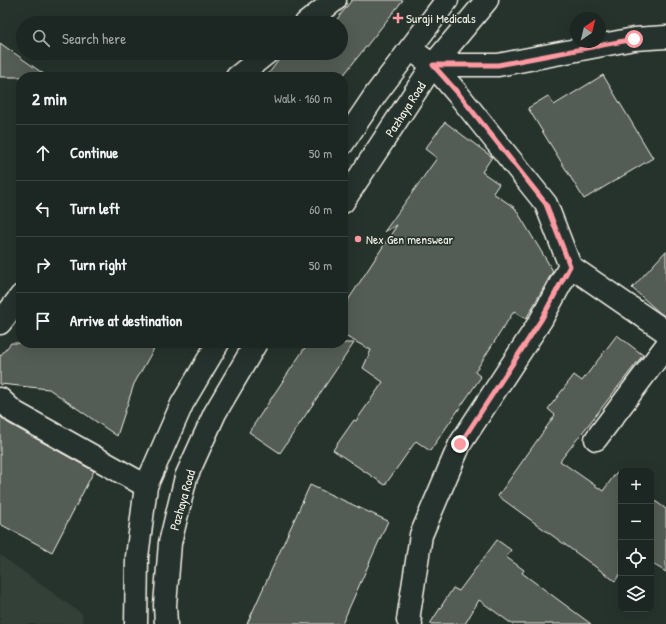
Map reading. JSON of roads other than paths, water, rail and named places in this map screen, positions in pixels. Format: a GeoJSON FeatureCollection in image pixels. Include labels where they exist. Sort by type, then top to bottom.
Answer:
{"type":"FeatureCollection","features":[{"type":"Feature","properties":{"kind":"street"},"geometry":{"type":"LineString","coordinates":[[315,16],[335,0]]}},
{"type":"Feature","properties":{"kind":"street"},"geometry":{"type":"LineString","coordinates":[[348,136],[376,94],[447,0]]}},
{"type":"Feature","properties":{"kind":"street","name":"Pazhaya Road"},"geometry":{"type":"LineString","coordinates":[[348,194],[433,65],[487,0]]}},
{"type":"Feature","properties":{"kind":"street"},"geometry":{"type":"LineString","coordinates":[[433,65],[498,65],[634,39],[666,37]]}},
{"type":"Feature","properties":{"kind":"street"},"geometry":{"type":"LineString","coordinates":[[410,49],[433,65],[458,93],[546,204],[570,266],[666,332]]}},
{"type":"Feature","properties":{"kind":"street"},"geometry":{"type":"LineString","coordinates":[[243,72],[258,60]]}},
{"type":"Feature","properties":{"kind":"street"},"geometry":{"type":"LineString","coordinates":[[410,624],[408,620],[421,535],[460,444],[541,320],[570,266]]}},
{"type":"Feature","properties":{"kind":"street"},"geometry":{"type":"LineString","coordinates":[[0,323],[16,302]]}},
{"type":"Feature","properties":{"kind":"street"},"geometry":{"type":"LineString","coordinates":[[596,439],[666,346]]}},
{"type":"Feature","properties":{"kind":"street"},"geometry":{"type":"LineString","coordinates":[[136,624],[136,557],[146,486],[182,404],[215,348]]}},
{"type":"Feature","properties":{"kind":"street","name":"Pazhaya Road"},"geometry":{"type":"LineString","coordinates":[[166,624],[165,605],[170,543],[186,477],[215,413],[253,348]]}},
{"type":"Feature","properties":{"kind":"street"},"geometry":{"type":"LineString","coordinates":[[0,399],[14,412],[146,486]]}},
{"type":"Feature","properties":{"kind":"place","name":"Suraji Medicals"},"geometry":{"type":"Point","coordinates":[398,18]}},
{"type":"Feature","properties":{"kind":"place","name":"Nex Gen menswear"},"geometry":{"type":"Point","coordinates":[358,239]}}]}
